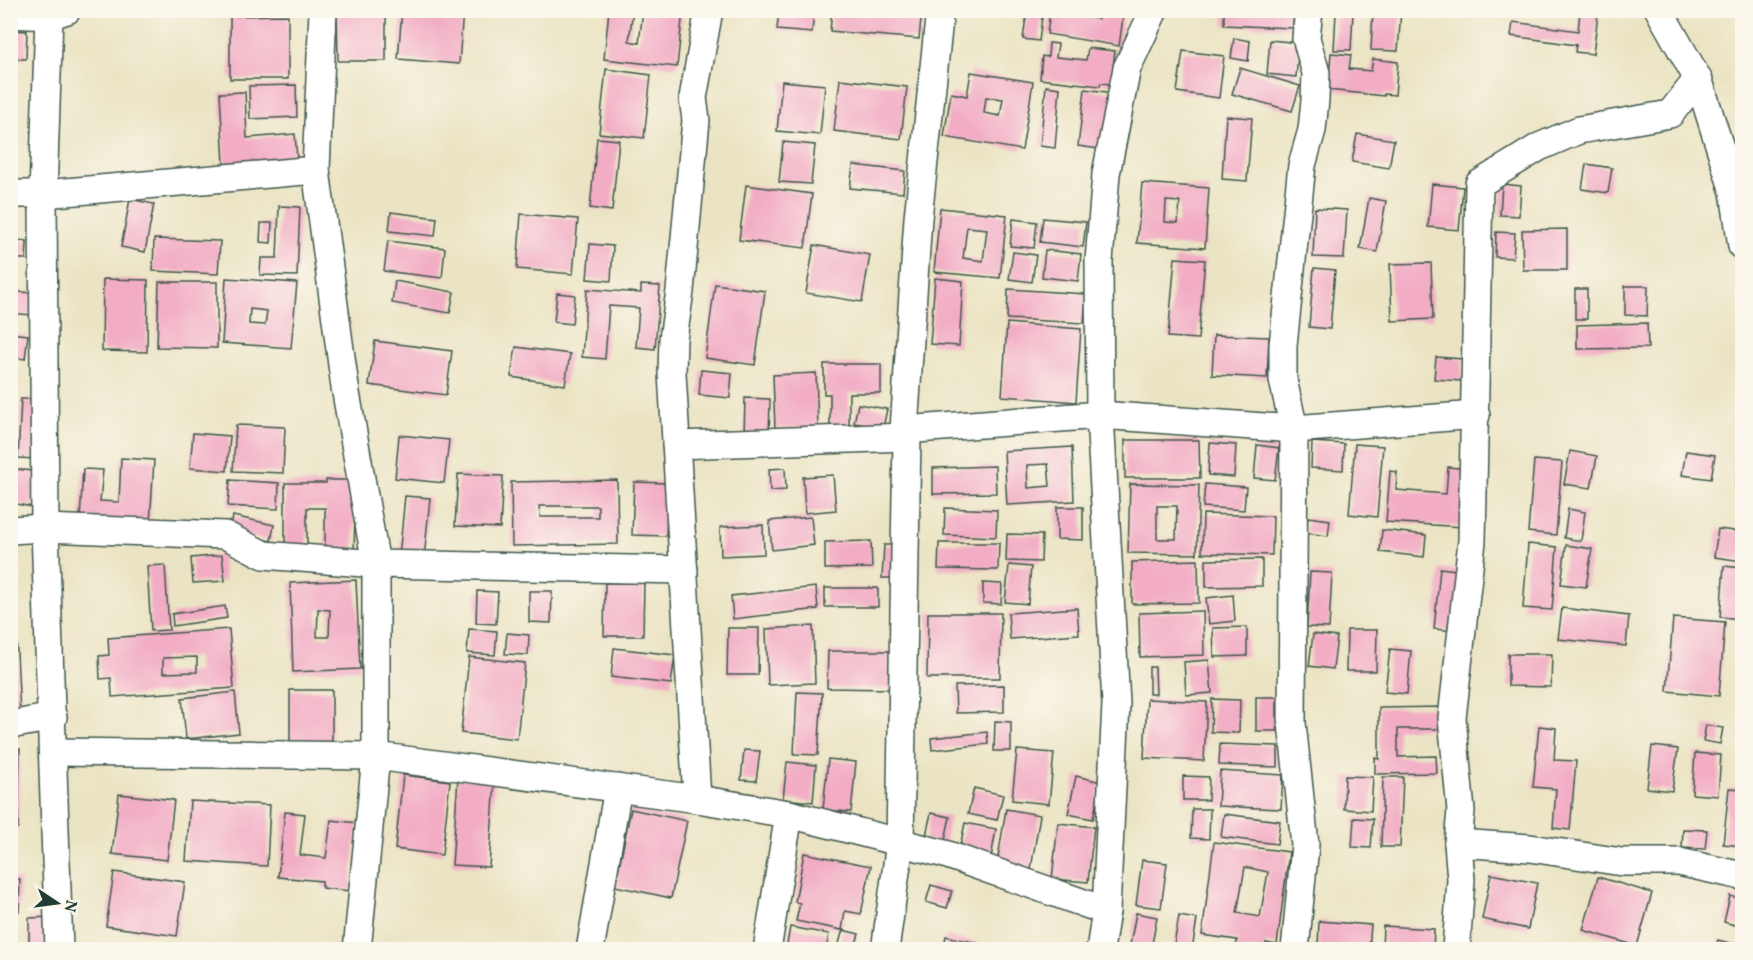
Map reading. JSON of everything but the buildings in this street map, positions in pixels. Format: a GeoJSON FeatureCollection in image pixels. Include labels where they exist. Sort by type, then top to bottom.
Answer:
{"type":"FeatureCollection","features":[{"type":"Feature","properties":{"kind":"street"},"geometry":{"type":"LineString","coordinates":[[323,10],[316,170],[345,387],[376,564],[376,756],[357,950]]}},
{"type":"Feature","properties":{"kind":"street"},"geometry":{"type":"LineString","coordinates":[[697,800],[676,445],[673,339],[680,291],[696,120],[693,98],[709,10]]}},
{"type":"Feature","properties":{"kind":"street"},"geometry":{"type":"LineString","coordinates":[[885,950],[900,843],[906,434],[918,218],[940,10]]}},
{"type":"Feature","properties":{"kind":"street"},"geometry":{"type":"LineString","coordinates":[[1100,950],[1106,911],[1116,704],[1100,415],[1099,261],[1106,174],[1127,68],[1154,10]]}},
{"type":"Feature","properties":{"kind":"street"},"geometry":{"type":"LineString","coordinates":[[1295,950],[1305,845],[1292,723],[1294,429],[1283,380],[1283,345],[1302,165],[1312,130],[1315,100],[1316,73],[1306,38],[1309,10]]}},
{"type":"Feature","properties":{"kind":"street"},"geometry":{"type":"LineString","coordinates":[[1659,10],[1697,80],[1700,81],[1734,192],[1743,246]]}},
{"type":"Feature","properties":{"kind":"street"},"geometry":{"type":"LineString","coordinates":[[10,14],[58,13],[43,194],[45,528],[59,950]]}},
{"type":"Feature","properties":{"kind":"street"},"geometry":{"type":"LineString","coordinates":[[1456,950],[1461,880],[1458,843],[1461,811],[1452,718],[1472,541],[1479,184],[1539,147],[1579,130],[1670,114],[1697,80]]}},
{"type":"Feature","properties":{"kind":"street"},"geometry":{"type":"LineString","coordinates":[[10,194],[43,194],[316,170]]}},
{"type":"Feature","properties":{"kind":"street"},"geometry":{"type":"LineString","coordinates":[[676,445],[906,434],[1100,415],[1294,429],[1476,415]]}},
{"type":"Feature","properties":{"kind":"street"},"geometry":{"type":"LineString","coordinates":[[10,530],[45,528],[225,535],[264,555],[376,564],[684,570]]}},
{"type":"Feature","properties":{"kind":"street"},"geometry":{"type":"LineString","coordinates":[[10,725],[53,717]]}},
{"type":"Feature","properties":{"kind":"street"},"geometry":{"type":"LineString","coordinates":[[54,752],[376,756],[618,788],[789,814],[945,854],[1106,911]]}},
{"type":"Feature","properties":{"kind":"street"},"geometry":{"type":"LineString","coordinates":[[590,950],[618,788]]}},
{"type":"Feature","properties":{"kind":"street"},"geometry":{"type":"LineString","coordinates":[[767,950],[789,814]]}},
{"type":"Feature","properties":{"kind":"street"},"geometry":{"type":"LineString","coordinates":[[1458,843],[1530,848],[1622,862],[1679,862],[1743,876]]}}]}
